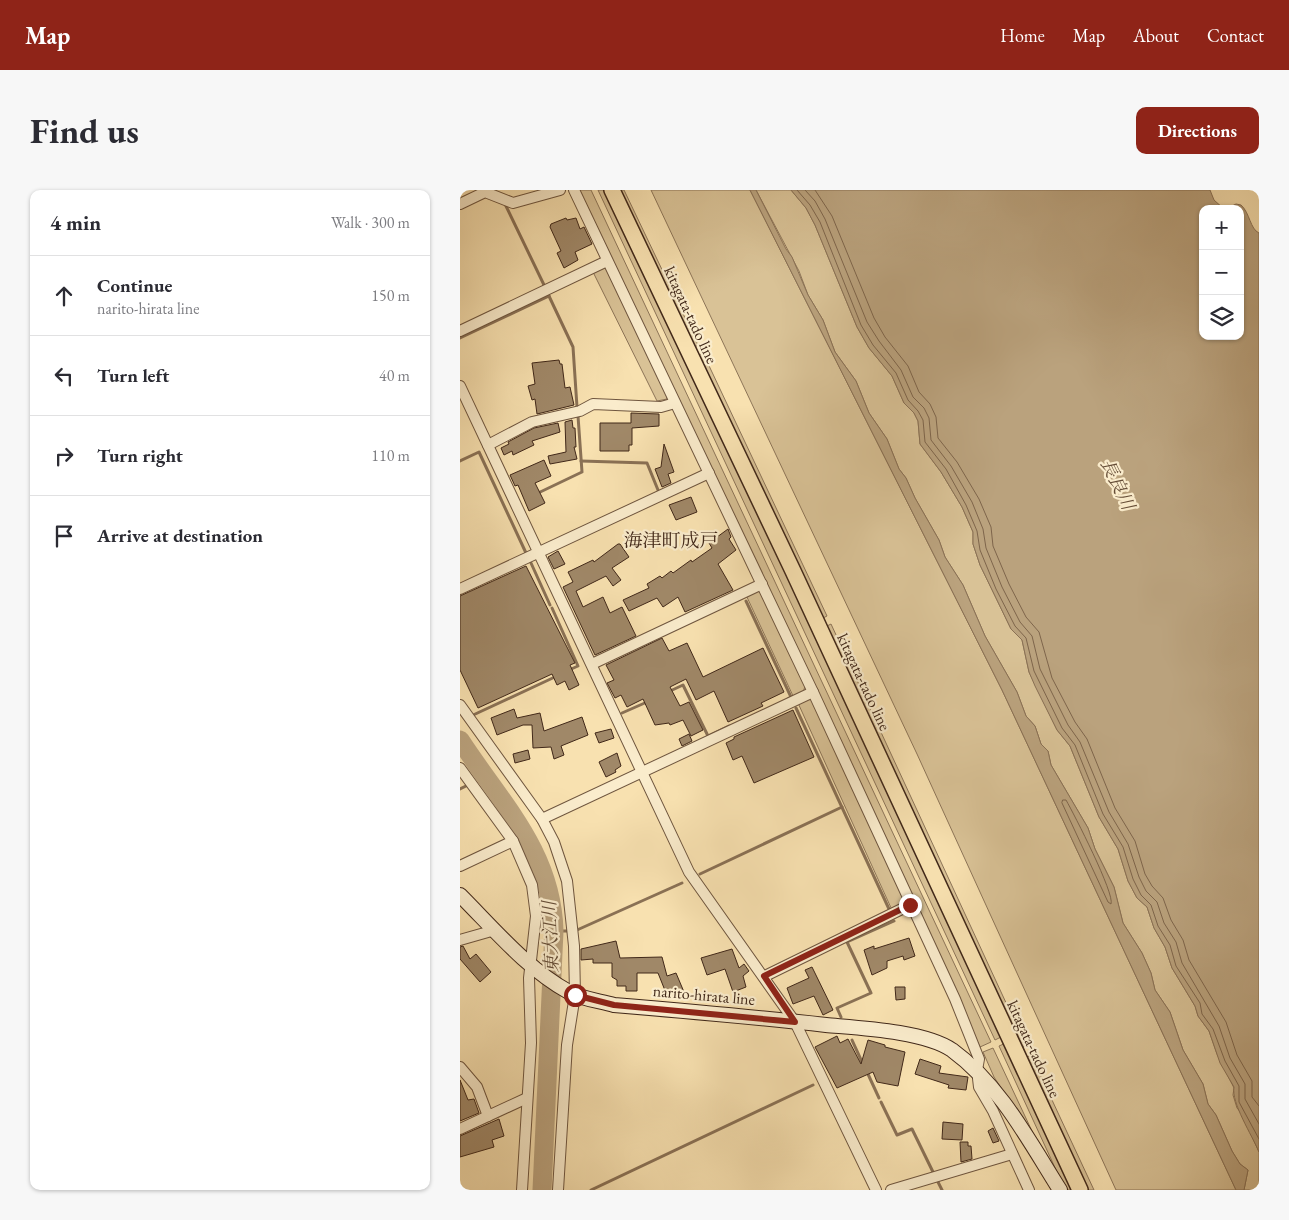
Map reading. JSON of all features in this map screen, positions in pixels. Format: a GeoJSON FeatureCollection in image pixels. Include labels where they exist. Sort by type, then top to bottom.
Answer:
{"type":"FeatureCollection","features":[{"type":"Feature","properties":{"kind":"main road","name":"kitagata-tado line"},"geometry":{"type":"LineString","coordinates":[[612,190],[793,571],[1080,1190]]}},
{"type":"Feature","properties":{"kind":"main road","name":"narito-hirata line"},"geometry":{"type":"LineString","coordinates":[[460,895],[533,968],[573,994],[614,1005],[795,1022],[918,1037],[950,1048],[977,1070],[1000,1097],[1060,1190]]}},
{"type":"Feature","properties":{"kind":"street"},"geometry":{"type":"LineString","coordinates":[[460,204],[485,192],[513,203],[560,190]]}},
{"type":"Feature","properties":{"kind":"street"},"geometry":{"type":"LineString","coordinates":[[574,190],[813,692],[955,999],[978,1059],[979,1087],[993,1111],[1029,1190]]}},
{"type":"Feature","properties":{"kind":"street"},"geometry":{"type":"LineString","coordinates":[[460,331],[607,260]]}},
{"type":"Feature","properties":{"kind":"street"},"geometry":{"type":"LineString","coordinates":[[460,386],[689,872],[795,1022],[876,1190]]}},
{"type":"Feature","properties":{"kind":"street"},"geometry":{"type":"LineString","coordinates":[[488,445],[532,422],[580,411],[592,404],[661,407],[675,403]]}},
{"type":"Feature","properties":{"kind":"street"},"geometry":{"type":"LineString","coordinates":[[460,590],[539,551],[709,473]]}},
{"type":"Feature","properties":{"kind":"street"},"geometry":{"type":"LineString","coordinates":[[592,664],[762,584]]}},
{"type":"Feature","properties":{"kind":"street"},"geometry":{"type":"LineString","coordinates":[[542,819],[813,692]]}},
{"type":"Feature","properties":{"kind":"street"},"geometry":{"type":"LineString","coordinates":[[460,705],[542,819],[554,842],[567,881],[574,946],[573,994],[567,1045],[558,1190]]}},
{"type":"Feature","properties":{"kind":"street"},"geometry":{"type":"LineString","coordinates":[[460,768],[513,840],[532,885],[536,916],[522,1190]]}},
{"type":"Feature","properties":{"kind":"street"},"geometry":{"type":"LineString","coordinates":[[460,866],[513,840]]}},
{"type":"Feature","properties":{"kind":"street"},"geometry":{"type":"LineString","coordinates":[[764,976],[910,905]]}},
{"type":"Feature","properties":{"kind":"street"},"geometry":{"type":"LineString","coordinates":[[460,940],[496,930]]}},
{"type":"Feature","properties":{"kind":"street"},"geometry":{"type":"LineString","coordinates":[[460,1067],[476,1087],[488,1116]]}},
{"type":"Feature","properties":{"kind":"street"},"geometry":{"type":"LineString","coordinates":[[460,1129],[527,1098]]}},
{"type":"Feature","properties":{"kind":"street"},"geometry":{"type":"LineString","coordinates":[[891,1190],[1012,1154]]}},
{"type":"Feature","properties":{"kind":"shaded area"},"geometry":{"type":"Polygon","coordinates":[[[578,190],[591,190],[991,1042],[980,1047],[766,583],[578,190]]]}},
{"type":"Feature","properties":{"kind":"shaded area"},"geometry":{"type":"Polygon","coordinates":[[[598,190],[605,190],[1003,1036],[995,1040],[598,190]]]}},
{"type":"Feature","properties":{"kind":"shaded area"},"geometry":{"type":"Polygon","coordinates":[[[618,190],[624,190],[698,345],[693,348],[618,190]]]}},
{"type":"Feature","properties":{"kind":"shaded area"},"geometry":{"type":"Polygon","coordinates":[[[651,190],[750,190],[1002,690],[1236,1190],[1116,1190],[917,754],[651,190]]]}},
{"type":"Feature","properties":{"kind":"shaded area"},"geometry":{"type":"Polygon","coordinates":[[[756,190],[791,190],[806,208],[815,225],[857,327],[869,348],[892,376],[904,403],[914,413],[918,421],[920,444],[941,472],[962,507],[973,532],[973,544],[980,565],[1011,629],[1022,640],[1029,672],[1057,730],[1070,746],[1099,817],[1118,849],[1128,881],[1137,898],[1147,907],[1172,968],[1195,1006],[1198,1016],[1209,1031],[1217,1054],[1234,1088],[1233,1095],[1237,1108],[1242,1114],[1259,1152],[1259,1190],[1244,1190],[1248,1170],[1240,1164],[1232,1151],[1216,1115],[1208,1104],[1203,1084],[1183,1050],[1170,1012],[1155,990],[1151,973],[1142,953],[1123,923],[1114,887],[1095,849],[1088,828],[1051,765],[1048,751],[1041,744],[1035,726],[1026,716],[1017,692],[985,636],[963,585],[945,557],[939,540],[906,478],[899,469],[887,439],[869,413],[856,381],[835,352],[823,320],[808,295],[799,271],[756,190]]]}},
{"type":"Feature","properties":{"kind":"shaded area"},"geometry":{"type":"Polygon","coordinates":[[[603,267],[608,269],[667,395],[667,399],[657,401],[593,272],[603,267]]]}},
{"type":"Feature","properties":{"kind":"shaded area"},"geometry":{"type":"Polygon","coordinates":[[[703,353],[827,616],[821,619],[697,356],[703,353]]]}},
{"type":"Feature","properties":{"kind":"shaded area"},"geometry":{"type":"Polygon","coordinates":[[[757,591],[760,592],[805,686],[803,693],[794,698],[746,595],[757,591]]]}},
{"type":"Feature","properties":{"kind":"shaded area"},"geometry":{"type":"Polygon","coordinates":[[[831,624],[1026,1046],[1021,1048],[825,627],[831,624]]]}},
{"type":"Feature","properties":{"kind":"shaded area"},"geometry":{"type":"Polygon","coordinates":[[[807,699],[813,700],[903,898],[901,906],[892,910],[798,703],[807,699]]]}},
{"type":"Feature","properties":{"kind":"shaded area"},"geometry":{"type":"Polygon","coordinates":[[[1006,1043],[1074,1190],[1068,1190],[1057,1172],[999,1046],[1006,1043]]]}},
{"type":"Feature","properties":{"kind":"shaded area"},"geometry":{"type":"Polygon","coordinates":[[[993,1048],[1039,1146],[994,1077],[983,1052],[993,1048]]]}},
{"type":"Feature","properties":{"kind":"shaded area"},"geometry":{"type":"Polygon","coordinates":[[[1031,1055],[1094,1190],[1087,1190],[1025,1058],[1031,1055]]]}},
{"type":"Feature","properties":{"kind":"water"},"geometry":{"type":"Polygon","coordinates":[[[750,190],[756,190],[792,257],[808,295],[823,320],[835,352],[856,381],[869,413],[887,439],[899,469],[906,478],[939,540],[945,557],[963,585],[985,636],[1017,692],[1026,716],[1035,726],[1041,744],[1048,751],[1051,765],[1088,828],[1095,849],[1114,887],[1123,923],[1142,953],[1151,973],[1155,990],[1170,1012],[1183,1050],[1203,1084],[1208,1104],[1216,1115],[1232,1151],[1240,1164],[1248,1170],[1244,1190],[1236,1190],[1002,690],[750,190]]]}},
{"type":"Feature","properties":{"kind":"water","name":"長良川"},"geometry":{"type":"Polygon","coordinates":[[[791,190],[1210,190],[1214,200],[1220,205],[1199,205],[1199,340],[1244,340],[1244,208],[1254,228],[1259,233],[1259,1152],[1239,1110],[1234,1087],[1220,1063],[1209,1031],[1198,1016],[1195,1006],[1172,968],[1147,907],[1137,898],[1128,881],[1118,849],[1099,817],[1070,746],[1057,730],[1035,686],[1029,672],[1022,640],[1011,629],[980,565],[973,544],[973,532],[962,507],[941,472],[920,444],[918,421],[914,413],[904,403],[892,376],[869,348],[857,327],[815,225],[806,208],[791,190]]]}},
{"type":"Feature","properties":{"kind":"building"},"geometry":{"type":"Polygon","coordinates":[[[566,218],[567,220],[576,218],[580,229],[584,227],[592,244],[575,252],[578,260],[564,268],[557,253],[561,251],[550,227],[551,224],[566,218]]]}},
{"type":"Feature","properties":{"kind":"building"},"geometry":{"type":"Polygon","coordinates":[[[559,360],[560,364],[562,364],[565,388],[570,387],[574,405],[537,414],[535,399],[532,400],[528,386],[535,384],[532,363],[559,360]]]}},
{"type":"Feature","properties":{"kind":"building"},"geometry":{"type":"Polygon","coordinates":[[[631,413],[659,414],[659,426],[632,428],[632,445],[629,445],[629,451],[600,451],[600,423],[631,423],[631,413]]]}},
{"type":"Feature","properties":{"kind":"building"},"geometry":{"type":"Polygon","coordinates":[[[572,420],[573,428],[575,428],[576,447],[574,447],[577,459],[550,464],[548,456],[566,452],[565,422],[572,420]]]}},
{"type":"Feature","properties":{"kind":"building"},"geometry":{"type":"Polygon","coordinates":[[[558,423],[560,432],[532,441],[534,445],[513,455],[512,451],[504,455],[501,448],[509,444],[508,442],[534,428],[558,423]]]}},
{"type":"Feature","properties":{"kind":"building"},"geometry":{"type":"Polygon","coordinates":[[[664,444],[674,472],[668,474],[671,483],[662,487],[655,469],[661,467],[664,444]]]}},
{"type":"Feature","properties":{"kind":"building"},"geometry":{"type":"Polygon","coordinates":[[[544,460],[551,476],[535,483],[545,503],[529,511],[518,485],[515,486],[510,475],[544,460]]]}},
{"type":"Feature","properties":{"kind":"building"},"geometry":{"type":"Polygon","coordinates":[[[691,497],[697,512],[676,520],[669,505],[691,497]]]}},
{"type":"Feature","properties":{"kind":"building"},"geometry":{"type":"Polygon","coordinates":[[[728,529],[731,537],[729,539],[736,550],[718,564],[733,590],[685,612],[678,597],[663,607],[657,598],[629,611],[623,600],[649,588],[647,584],[660,576],[662,578],[671,571],[673,573],[691,560],[692,562],[712,548],[709,543],[728,529]]]}},
{"type":"Feature","properties":{"kind":"building"},"geometry":{"type":"Polygon","coordinates":[[[620,544],[629,557],[612,568],[621,580],[613,586],[606,576],[576,591],[583,607],[603,597],[610,613],[622,607],[636,636],[595,655],[563,587],[573,582],[568,572],[593,560],[594,562],[620,544]]]}},
{"type":"Feature","properties":{"kind":"building"},"geometry":{"type":"Polygon","coordinates":[[[558,551],[565,564],[554,569],[548,557],[558,551]]]}},
{"type":"Feature","properties":{"kind":"building"},"geometry":{"type":"Polygon","coordinates":[[[526,566],[575,663],[570,665],[579,685],[569,690],[565,681],[557,685],[552,674],[478,708],[460,670],[460,596],[526,566]]]}},
{"type":"Feature","properties":{"kind":"building"},"geometry":{"type":"Polygon","coordinates":[[[662,638],[669,651],[687,643],[703,677],[763,648],[784,692],[761,703],[763,706],[728,722],[714,691],[696,700],[686,679],[670,687],[680,706],[689,702],[703,730],[691,736],[683,720],[670,725],[669,723],[655,725],[643,699],[627,707],[621,695],[615,698],[607,683],[614,680],[606,665],[662,638]]]}},
{"type":"Feature","properties":{"kind":"building"},"geometry":{"type":"Polygon","coordinates":[[[514,709],[517,718],[540,713],[544,731],[582,717],[588,735],[561,746],[564,755],[554,759],[551,747],[533,748],[532,725],[523,725],[497,735],[491,718],[514,709]]]}},
{"type":"Feature","properties":{"kind":"building"},"geometry":{"type":"Polygon","coordinates":[[[793,710],[814,757],[754,783],[742,756],[733,760],[726,743],[734,739],[734,737],[793,710]]]}},
{"type":"Feature","properties":{"kind":"building"},"geometry":{"type":"Polygon","coordinates":[[[611,729],[614,738],[599,743],[595,733],[611,729]]]}},
{"type":"Feature","properties":{"kind":"building"},"geometry":{"type":"Polygon","coordinates":[[[689,734],[692,741],[682,746],[679,739],[689,734]]]}},
{"type":"Feature","properties":{"kind":"building"},"geometry":{"type":"Polygon","coordinates":[[[528,750],[530,759],[515,763],[513,754],[528,750]]]}},
{"type":"Feature","properties":{"kind":"building"},"geometry":{"type":"Polygon","coordinates":[[[617,753],[621,766],[615,770],[616,772],[606,777],[599,762],[617,753]]]}},
{"type":"Feature","properties":{"kind":"building"},"geometry":{"type":"Polygon","coordinates":[[[909,938],[915,956],[904,960],[903,956],[887,961],[887,968],[872,975],[864,950],[874,946],[874,949],[909,938]]]}},
{"type":"Feature","properties":{"kind":"building"},"geometry":{"type":"Polygon","coordinates":[[[616,941],[620,958],[662,957],[667,976],[676,973],[684,992],[668,998],[658,973],[637,973],[637,991],[626,991],[626,986],[617,986],[617,980],[612,977],[612,963],[593,963],[593,959],[581,960],[581,949],[616,941]]]}},
{"type":"Feature","properties":{"kind":"building"},"geometry":{"type":"Polygon","coordinates":[[[463,946],[470,959],[476,954],[491,972],[480,982],[460,959],[460,947],[463,946]]]}},
{"type":"Feature","properties":{"kind":"building"},"geometry":{"type":"Polygon","coordinates":[[[732,949],[739,968],[744,964],[749,971],[743,976],[746,987],[733,992],[725,969],[707,975],[701,958],[732,949]]]}},
{"type":"Feature","properties":{"kind":"building"},"geometry":{"type":"Polygon","coordinates":[[[812,967],[833,1010],[823,1015],[814,996],[793,1004],[787,988],[809,978],[805,970],[812,967]]]}},
{"type":"Feature","properties":{"kind":"building"},"geometry":{"type":"Polygon","coordinates":[[[895,987],[905,987],[905,999],[896,1000],[895,987]]]}},
{"type":"Feature","properties":{"kind":"building"},"geometry":{"type":"Polygon","coordinates":[[[837,1036],[840,1043],[848,1039],[861,1064],[868,1040],[905,1052],[898,1086],[877,1082],[873,1072],[837,1088],[815,1047],[837,1036]]]}},
{"type":"Feature","properties":{"kind":"building"},"geometry":{"type":"Polygon","coordinates":[[[920,1059],[941,1066],[939,1073],[968,1077],[966,1090],[948,1088],[949,1085],[915,1074],[920,1059]]]}},
{"type":"Feature","properties":{"kind":"building"},"geometry":{"type":"Polygon","coordinates":[[[460,1080],[468,1100],[474,1099],[479,1113],[460,1121],[460,1080]]]}},
{"type":"Feature","properties":{"kind":"building"},"geometry":{"type":"Polygon","coordinates":[[[499,1119],[504,1136],[492,1140],[494,1147],[460,1157],[460,1136],[499,1119]]]}},
{"type":"Feature","properties":{"kind":"building"},"geometry":{"type":"Polygon","coordinates":[[[943,1122],[963,1124],[962,1140],[942,1139],[943,1122]]]}},
{"type":"Feature","properties":{"kind":"building"},"geometry":{"type":"Polygon","coordinates":[[[993,1128],[999,1141],[993,1143],[988,1131],[993,1128]]]}},
{"type":"Feature","properties":{"kind":"building"},"geometry":{"type":"Polygon","coordinates":[[[960,1142],[968,1142],[968,1146],[971,1146],[972,1159],[961,1162],[960,1142]]]}},
{"type":"Feature","properties":{"kind":"waterway"},"geometry":{"type":"LineString","coordinates":[[505,204],[545,287]]}},
{"type":"Feature","properties":{"kind":"waterway"},"geometry":{"type":"LineString","coordinates":[[548,294],[573,347],[577,407]]}},
{"type":"Feature","properties":{"kind":"waterway"},"geometry":{"type":"LineString","coordinates":[[460,338],[549,296]]}},
{"type":"Feature","properties":{"kind":"waterway"},"geometry":{"type":"LineString","coordinates":[[536,494],[582,472],[578,416]]}},
{"type":"Feature","properties":{"kind":"waterway"},"geometry":{"type":"LineString","coordinates":[[460,461],[479,452],[526,553]]}},
{"type":"Feature","properties":{"kind":"waterway"},"geometry":{"type":"LineString","coordinates":[[581,461],[647,463],[658,490]]}},
{"type":"Feature","properties":{"kind":"waterway"},"geometry":{"type":"LineString","coordinates":[[531,563],[550,605]]}},
{"type":"Feature","properties":{"kind":"waterway"},"geometry":{"type":"LineString","coordinates":[[746,601],[791,697],[788,699]]}},
{"type":"Feature","properties":{"kind":"waterway"},"geometry":{"type":"LineString","coordinates":[[552,608],[578,666],[569,670]]}},
{"type":"Feature","properties":{"kind":"waterway"},"geometry":{"type":"LineString","coordinates":[[471,716],[557,676]]}},
{"type":"Feature","properties":{"kind":"waterway"},"geometry":{"type":"LineString","coordinates":[[668,692],[683,685],[708,736],[729,726]]}},
{"type":"Feature","properties":{"kind":"waterway"},"geometry":{"type":"LineString","coordinates":[[622,713],[647,702]]}},
{"type":"Feature","properties":{"kind":"waterway"},"geometry":{"type":"LineString","coordinates":[[796,708],[889,909]]}},
{"type":"Feature","properties":{"kind":"waterway","name":"東大江川"},"geometry":{"type":"LineString","coordinates":[[460,740],[522,830],[534,852],[544,877],[551,903],[554,931],[542,1190]]}},
{"type":"Feature","properties":{"kind":"waterway"},"geometry":{"type":"LineString","coordinates":[[460,789],[466,786]]}},
{"type":"Feature","properties":{"kind":"waterway"},"geometry":{"type":"LineString","coordinates":[[700,874],[842,807]]}},
{"type":"Feature","properties":{"kind":"waterway"},"geometry":{"type":"LineString","coordinates":[[577,930],[682,883]]}},
{"type":"Feature","properties":{"kind":"waterway"},"geometry":{"type":"LineString","coordinates":[[841,1017],[837,1008],[871,993],[847,942],[894,921]]}},
{"type":"Feature","properties":{"kind":"waterway"},"geometry":{"type":"LineString","coordinates":[[554,931],[568,931]]}},
{"type":"Feature","properties":{"kind":"waterway"},"geometry":{"type":"LineString","coordinates":[[852,1040],[863,1064]]}},
{"type":"Feature","properties":{"kind":"waterway"},"geometry":{"type":"LineString","coordinates":[[867,1072],[879,1098]]}},
{"type":"Feature","properties":{"kind":"waterway"},"geometry":{"type":"LineString","coordinates":[[591,1190],[813,1085]]}},
{"type":"Feature","properties":{"kind":"waterway"},"geometry":{"type":"LineString","coordinates":[[881,1102],[897,1135],[912,1129],[933,1172]]}},
{"type":"Feature","properties":{"kind":"waterway"},"geometry":{"type":"LineString","coordinates":[[938,1182],[942,1190]]}},
{"type":"Feature","properties":{"kind":"district","name":"海津町成戸"},"geometry":{"type":"Point","coordinates":[671,540]}},
{"type":"Feature","properties":{"kind":"route"},"geometry":{"type":"LineString","coordinates":[[575,995],[614,1005],[795,1022],[764,976],[910,905]]}}]}
